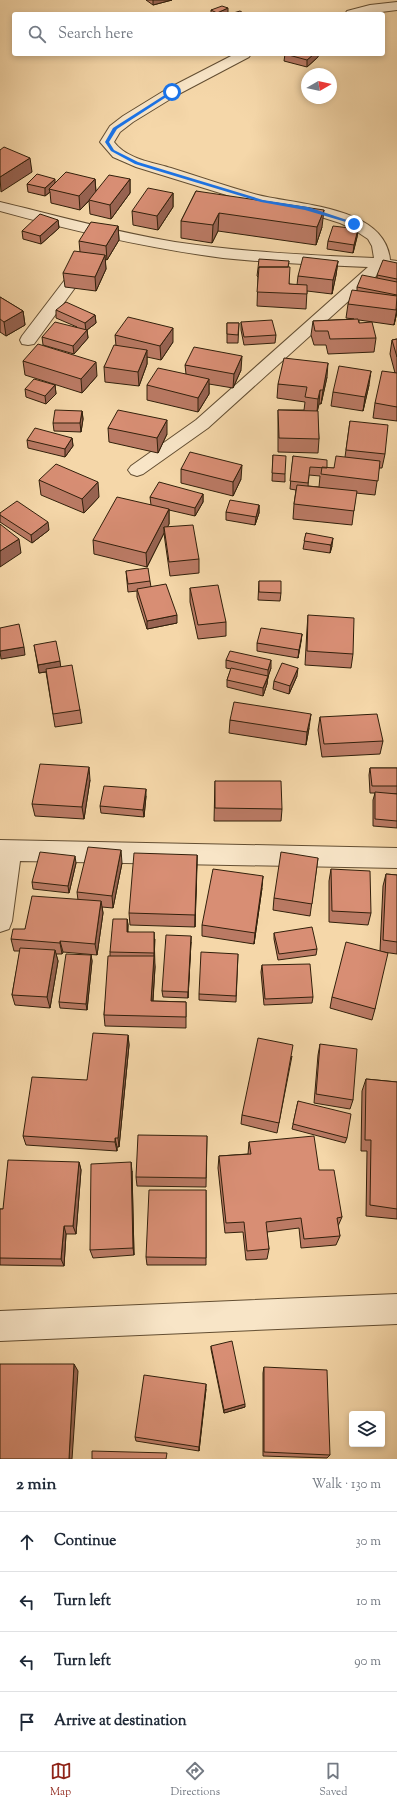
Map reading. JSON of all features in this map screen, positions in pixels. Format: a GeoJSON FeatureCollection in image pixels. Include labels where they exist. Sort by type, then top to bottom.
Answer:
{"type":"FeatureCollection","features":[{"type":"Feature","properties":{"kind":"street"},"geometry":{"type":"LineString","coordinates":[[359,12],[370,9],[397,6]]}},
{"type":"Feature","properties":{"kind":"street"},"geometry":{"type":"LineString","coordinates":[[241,56],[172,92],[128,119],[115,129],[110,136],[107,142],[112,150],[136,163],[262,201],[306,208],[354,224],[371,234],[382,249],[390,264]]}},
{"type":"Feature","properties":{"kind":"street"},"geometry":{"type":"LineString","coordinates":[[0,206],[99,243],[147,242],[251,256],[390,264]]}},
{"type":"Feature","properties":{"kind":"street"},"geometry":{"type":"LineString","coordinates":[[28,340],[99,243]]}},
{"type":"Feature","properties":{"kind":"street"},"geometry":{"type":"LineString","coordinates":[[137,470],[202,424],[390,264]]}},
{"type":"Feature","properties":{"kind":"street"},"geometry":{"type":"LineString","coordinates":[[0,921],[5,850],[397,858]]}},
{"type":"Feature","properties":{"kind":"street"},"geometry":{"type":"LineString","coordinates":[[0,1326],[397,1309]]}},
{"type":"Feature","properties":{"kind":"building"},"geometry":{"type":"Polygon","coordinates":[[[222,6],[228,8],[219,12],[211,10],[222,6]]]}},
{"type":"Feature","properties":{"kind":"building"},"geometry":{"type":"Polygon","coordinates":[[[292,56],[312,56],[307,60],[292,56]]]}},
{"type":"Feature","properties":{"kind":"building"},"geometry":{"type":"Polygon","coordinates":[[[4,147],[30,158],[0,177],[0,150],[4,147]]]}},
{"type":"Feature","properties":{"kind":"building"},"geometry":{"type":"Polygon","coordinates":[[[66,172],[95,179],[79,196],[49,189],[66,172]]]}},
{"type":"Feature","properties":{"kind":"building"},"geometry":{"type":"Polygon","coordinates":[[[37,174],[55,179],[45,188],[27,184],[37,174]]]}},
{"type":"Feature","properties":{"kind":"building"},"geometry":{"type":"Polygon","coordinates":[[[109,175],[130,179],[110,205],[89,200],[109,175]]]}},
{"type":"Feature","properties":{"kind":"building"},"geometry":{"type":"Polygon","coordinates":[[[148,188],[173,193],[157,216],[132,211],[148,188]]]}},
{"type":"Feature","properties":{"kind":"building"},"geometry":{"type":"Polygon","coordinates":[[[196,191],[324,210],[317,227],[219,213],[213,225],[181,221],[196,191]]]}},
{"type":"Feature","properties":{"kind":"building"},"geometry":{"type":"Polygon","coordinates":[[[40,214],[58,220],[40,236],[22,231],[40,214]]]}},
{"type":"Feature","properties":{"kind":"building"},"geometry":{"type":"Polygon","coordinates":[[[91,222],[118,226],[106,246],[79,241],[91,222]]]}},
{"type":"Feature","properties":{"kind":"building"},"geometry":{"type":"Polygon","coordinates":[[[333,226],[358,229],[354,245],[328,241],[333,226]]]}},
{"type":"Feature","properties":{"kind":"building"},"geometry":{"type":"Polygon","coordinates":[[[74,251],[105,255],[95,277],[63,273],[74,251]]]}},
{"type":"Feature","properties":{"kind":"building"},"geometry":{"type":"Polygon","coordinates":[[[303,257],[338,261],[333,280],[298,276],[303,257]]]}},
{"type":"Feature","properties":{"kind":"building"},"geometry":{"type":"Polygon","coordinates":[[[259,259],[289,261],[288,267],[258,268],[259,259]]]}},
{"type":"Feature","properties":{"kind":"building"},"geometry":{"type":"Polygon","coordinates":[[[383,260],[397,263],[397,279],[377,275],[383,260]]]}},
{"type":"Feature","properties":{"kind":"building"},"geometry":{"type":"Polygon","coordinates":[[[259,267],[290,267],[289,284],[307,285],[307,294],[257,292],[259,267]]]}},
{"type":"Feature","properties":{"kind":"building"},"geometry":{"type":"Polygon","coordinates":[[[362,275],[397,282],[397,295],[357,287],[362,275]]]}},
{"type":"Feature","properties":{"kind":"building"},"geometry":{"type":"Polygon","coordinates":[[[352,290],[397,296],[396,310],[348,304],[352,290]]]}},
{"type":"Feature","properties":{"kind":"building"},"geometry":{"type":"Polygon","coordinates":[[[0,297],[23,311],[4,322],[0,319],[0,297]]]}},
{"type":"Feature","properties":{"kind":"building"},"geometry":{"type":"Polygon","coordinates":[[[66,302],[95,315],[85,323],[56,310],[66,302]]]}},
{"type":"Feature","properties":{"kind":"building"},"geometry":{"type":"Polygon","coordinates":[[[128,317],[173,328],[160,346],[115,335],[128,317]]]}},
{"type":"Feature","properties":{"kind":"building"},"geometry":{"type":"Polygon","coordinates":[[[358,319],[359,323],[372,322],[376,338],[330,339],[328,331],[315,331],[313,321],[358,319]]]}},
{"type":"Feature","properties":{"kind":"building"},"geometry":{"type":"Polygon","coordinates":[[[272,320],[276,335],[244,337],[241,322],[272,320]]]}},
{"type":"Feature","properties":{"kind":"building"},"geometry":{"type":"Polygon","coordinates":[[[55,322],[87,330],[73,346],[42,337],[55,322]]]}},
{"type":"Feature","properties":{"kind":"building"},"geometry":{"type":"Polygon","coordinates":[[[227,323],[239,323],[238,335],[227,334],[227,323]]]}},
{"type":"Feature","properties":{"kind":"building"},"geometry":{"type":"Polygon","coordinates":[[[397,339],[397,357],[392,340],[397,339]]]}},
{"type":"Feature","properties":{"kind":"building"},"geometry":{"type":"Polygon","coordinates":[[[38,344],[96,362],[81,379],[23,361],[38,344]]]}},
{"type":"Feature","properties":{"kind":"building"},"geometry":{"type":"Polygon","coordinates":[[[114,345],[147,350],[138,372],[104,367],[114,345]]]}},
{"type":"Feature","properties":{"kind":"building"},"geometry":{"type":"Polygon","coordinates":[[[194,347],[242,356],[234,374],[185,365],[194,347]]]}},
{"type":"Feature","properties":{"kind":"building"},"geometry":{"type":"Polygon","coordinates":[[[284,358],[328,363],[323,390],[320,390],[318,399],[305,397],[307,387],[278,384],[284,358]]]}},
{"type":"Feature","properties":{"kind":"building"},"geometry":{"type":"Polygon","coordinates":[[[339,366],[371,371],[365,397],[333,392],[339,366]]]}},
{"type":"Feature","properties":{"kind":"building"},"geometry":{"type":"Polygon","coordinates":[[[158,368],[209,379],[198,398],[147,385],[158,368]]]}},
{"type":"Feature","properties":{"kind":"building"},"geometry":{"type":"Polygon","coordinates":[[[382,371],[397,373],[397,407],[375,403],[382,371]]]}},
{"type":"Feature","properties":{"kind":"building"},"geometry":{"type":"Polygon","coordinates":[[[34,379],[55,385],[45,396],[25,389],[34,379]]]}},
{"type":"Feature","properties":{"kind":"building"},"geometry":{"type":"Polygon","coordinates":[[[55,410],[82,411],[80,423],[53,423],[55,410]]]}},
{"type":"Feature","properties":{"kind":"building"},"geometry":{"type":"Polygon","coordinates":[[[118,410],[167,420],[157,438],[108,428],[118,410]]]}},
{"type":"Feature","properties":{"kind":"building"},"geometry":{"type":"Polygon","coordinates":[[[278,410],[318,411],[319,439],[279,438],[278,410]]]}},
{"type":"Feature","properties":{"kind":"building"},"geometry":{"type":"Polygon","coordinates":[[[350,421],[388,425],[385,454],[346,450],[350,421]]]}},
{"type":"Feature","properties":{"kind":"building"},"geometry":{"type":"Polygon","coordinates":[[[35,428],[72,438],[65,449],[27,440],[35,428]]]}},
{"type":"Feature","properties":{"kind":"building"},"geometry":{"type":"Polygon","coordinates":[[[190,452],[242,465],[233,482],[181,469],[190,452]]]}},
{"type":"Feature","properties":{"kind":"building"},"geometry":{"type":"Polygon","coordinates":[[[273,455],[286,456],[285,474],[272,473],[273,455]]]}},
{"type":"Feature","properties":{"kind":"building"},"geometry":{"type":"Polygon","coordinates":[[[293,456],[327,460],[327,468],[310,467],[308,483],[290,481],[293,456]]]}},
{"type":"Feature","properties":{"kind":"building"},"geometry":{"type":"Polygon","coordinates":[[[336,456],[380,461],[378,481],[321,474],[322,467],[334,468],[336,456]]]}},
{"type":"Feature","properties":{"kind":"building"},"geometry":{"type":"Polygon","coordinates":[[[56,464],[98,482],[82,499],[39,480],[56,464]]]}},
{"type":"Feature","properties":{"kind":"building"},"geometry":{"type":"Polygon","coordinates":[[[159,482],[203,494],[195,508],[150,497],[159,482]]]}},
{"type":"Feature","properties":{"kind":"building"},"geometry":{"type":"Polygon","coordinates":[[[297,485],[357,491],[354,511],[294,504],[297,485]]]}},
{"type":"Feature","properties":{"kind":"building"},"geometry":{"type":"Polygon","coordinates":[[[117,497],[169,509],[146,553],[93,540],[117,497]]]}},
{"type":"Feature","properties":{"kind":"building"},"geometry":{"type":"Polygon","coordinates":[[[230,500],[259,505],[256,517],[226,512],[230,500]]]}},
{"type":"Feature","properties":{"kind":"building"},"geometry":{"type":"Polygon","coordinates":[[[17,501],[48,522],[31,535],[0,515],[0,513],[17,501]]]}},
{"type":"Feature","properties":{"kind":"building"},"geometry":{"type":"Polygon","coordinates":[[[0,524],[19,539],[0,551],[0,524]]]}},
{"type":"Feature","properties":{"kind":"building"},"geometry":{"type":"Polygon","coordinates":[[[193,525],[199,559],[169,562],[164,527],[193,525]]]}},
{"type":"Feature","properties":{"kind":"building"},"geometry":{"type":"Polygon","coordinates":[[[306,533],[333,538],[331,545],[304,541],[306,533]]]}},
{"type":"Feature","properties":{"kind":"building"},"geometry":{"type":"Polygon","coordinates":[[[148,568],[150,581],[128,584],[126,571],[148,568]]]}},
{"type":"Feature","properties":{"kind":"building"},"geometry":{"type":"Polygon","coordinates":[[[259,581],[281,581],[281,593],[259,592],[259,581]]]}},
{"type":"Feature","properties":{"kind":"building"},"geometry":{"type":"Polygon","coordinates":[[[166,584],[177,615],[147,621],[137,589],[166,584]]]}},
{"type":"Feature","properties":{"kind":"building"},"geometry":{"type":"Polygon","coordinates":[[[218,585],[226,622],[198,625],[190,588],[218,585]]]}},
{"type":"Feature","properties":{"kind":"building"},"geometry":{"type":"Polygon","coordinates":[[[308,615],[354,618],[353,654],[307,651],[308,615]]]}},
{"type":"Feature","properties":{"kind":"building"},"geometry":{"type":"Polygon","coordinates":[[[19,624],[24,647],[0,651],[0,628],[19,624]]]}},
{"type":"Feature","properties":{"kind":"building"},"geometry":{"type":"Polygon","coordinates":[[[261,628],[302,634],[299,650],[257,643],[261,628]]]}},
{"type":"Feature","properties":{"kind":"building"},"geometry":{"type":"Polygon","coordinates":[[[56,641],[60,661],[38,665],[34,645],[56,641]]]}},
{"type":"Feature","properties":{"kind":"building"},"geometry":{"type":"Polygon","coordinates":[[[230,651],[271,660],[268,670],[226,660],[230,651]]]}},
{"type":"Feature","properties":{"kind":"building"},"geometry":{"type":"Polygon","coordinates":[[[282,663],[298,668],[290,686],[274,681],[282,663]]]}},
{"type":"Feature","properties":{"kind":"building"},"geometry":{"type":"Polygon","coordinates":[[[72,665],[80,710],[53,714],[46,669],[72,665]]]}},
{"type":"Feature","properties":{"kind":"building"},"geometry":{"type":"Polygon","coordinates":[[[231,668],[268,676],[263,688],[227,680],[231,668]]]}},
{"type":"Feature","properties":{"kind":"building"},"geometry":{"type":"Polygon","coordinates":[[[234,702],[311,714],[307,732],[230,720],[234,702]]]}},
{"type":"Feature","properties":{"kind":"building"},"geometry":{"type":"Polygon","coordinates":[[[377,714],[383,741],[324,744],[320,717],[377,714]]]}},
{"type":"Feature","properties":{"kind":"building"},"geometry":{"type":"Polygon","coordinates":[[[40,764],[89,767],[82,807],[32,804],[40,764]]]}},
{"type":"Feature","properties":{"kind":"building"},"geometry":{"type":"Polygon","coordinates":[[[370,768],[397,768],[397,786],[372,786],[370,768]]]}},
{"type":"Feature","properties":{"kind":"building"},"geometry":{"type":"Polygon","coordinates":[[[215,781],[281,781],[282,809],[215,808],[215,781]]]}},
{"type":"Feature","properties":{"kind":"building"},"geometry":{"type":"Polygon","coordinates":[[[104,786],[146,789],[143,810],[100,806],[104,786]]]}},
{"type":"Feature","properties":{"kind":"building"},"geometry":{"type":"Polygon","coordinates":[[[375,792],[397,794],[397,821],[375,819],[375,792]]]}},
{"type":"Feature","properties":{"kind":"building"},"geometry":{"type":"Polygon","coordinates":[[[88,847],[121,850],[112,896],[77,892],[88,847]]]}},
{"type":"Feature","properties":{"kind":"building"},"geometry":{"type":"Polygon","coordinates":[[[40,852],[75,856],[68,886],[32,882],[40,852]]]}},
{"type":"Feature","properties":{"kind":"building"},"geometry":{"type":"Polygon","coordinates":[[[281,852],[318,858],[312,904],[274,898],[281,852]]]}},
{"type":"Feature","properties":{"kind":"building"},"geometry":{"type":"Polygon","coordinates":[[[134,853],[197,855],[195,915],[129,913],[134,853]]]}},
{"type":"Feature","properties":{"kind":"building"},"geometry":{"type":"Polygon","coordinates":[[[213,869],[263,876],[255,933],[202,925],[213,869]]]}},
{"type":"Feature","properties":{"kind":"building"},"geometry":{"type":"Polygon","coordinates":[[[331,869],[370,871],[371,913],[332,911],[331,869]]]}},
{"type":"Feature","properties":{"kind":"building"},"geometry":{"type":"Polygon","coordinates":[[[386,874],[397,875],[397,942],[383,940],[386,874]]]}},
{"type":"Feature","properties":{"kind":"building"},"geometry":{"type":"Polygon","coordinates":[[[32,896],[101,901],[95,944],[11,939],[13,929],[25,929],[32,896]]]}},
{"type":"Feature","properties":{"kind":"building"},"geometry":{"type":"Polygon","coordinates":[[[113,919],[127,919],[127,932],[154,932],[154,953],[110,952],[113,919]]]}},
{"type":"Feature","properties":{"kind":"building"},"geometry":{"type":"Polygon","coordinates":[[[312,927],[317,949],[279,954],[274,933],[312,927]]]}},
{"type":"Feature","properties":{"kind":"building"},"geometry":{"type":"Polygon","coordinates":[[[166,935],[191,936],[188,992],[162,991],[166,935]]]}},
{"type":"Feature","properties":{"kind":"building"},"geometry":{"type":"Polygon","coordinates":[[[346,942],[388,953],[375,1009],[332,997],[346,942]]]}},
{"type":"Feature","properties":{"kind":"building"},"geometry":{"type":"Polygon","coordinates":[[[20,948],[55,950],[47,997],[12,995],[20,948]]]}},
{"type":"Feature","properties":{"kind":"building"},"geometry":{"type":"Polygon","coordinates":[[[201,952],[238,954],[236,996],[199,994],[201,952]]]}},
{"type":"Feature","properties":{"kind":"building"},"geometry":{"type":"Polygon","coordinates":[[[66,954],[91,955],[86,1004],[59,1002],[66,954]]]}},
{"type":"Feature","properties":{"kind":"building"},"geometry":{"type":"Polygon","coordinates":[[[108,956],[154,956],[151,1001],[186,1002],[186,1017],[104,1015],[108,956]]]}},
{"type":"Feature","properties":{"kind":"building"},"geometry":{"type":"Polygon","coordinates":[[[310,964],[313,997],[265,999],[262,965],[310,964]]]}},
{"type":"Feature","properties":{"kind":"building"},"geometry":{"type":"Polygon","coordinates":[[[93,1033],[128,1035],[118,1138],[115,1138],[115,1142],[23,1136],[32,1077],[87,1080],[93,1033]]]}},
{"type":"Feature","properties":{"kind":"building"},"geometry":{"type":"Polygon","coordinates":[[[258,1038],[293,1045],[279,1123],[242,1115],[258,1038]]]}},
{"type":"Feature","properties":{"kind":"building"},"geometry":{"type":"Polygon","coordinates":[[[320,1044],[357,1049],[353,1100],[316,1094],[320,1044]]]}},
{"type":"Feature","properties":{"kind":"building"},"geometry":{"type":"Polygon","coordinates":[[[366,1079],[397,1082],[397,1209],[370,1205],[371,1140],[365,1140],[366,1079]]]}},
{"type":"Feature","properties":{"kind":"building"},"geometry":{"type":"Polygon","coordinates":[[[298,1101],[351,1114],[347,1138],[293,1124],[298,1101]]]}},
{"type":"Feature","properties":{"kind":"building"},"geometry":{"type":"Polygon","coordinates":[[[138,1135],[207,1136],[206,1178],[136,1177],[138,1135]]]}},
{"type":"Feature","properties":{"kind":"building"},"geometry":{"type":"Polygon","coordinates":[[[314,1136],[319,1170],[334,1170],[342,1217],[337,1218],[340,1236],[304,1239],[301,1218],[266,1222],[269,1249],[247,1251],[244,1222],[226,1223],[219,1156],[251,1154],[249,1142],[314,1136]]]}},
{"type":"Feature","properties":{"kind":"building"},"geometry":{"type":"Polygon","coordinates":[[[8,1160],[79,1162],[73,1226],[64,1226],[61,1259],[0,1258],[0,1209],[3,1209],[8,1160]]]}},
{"type":"Feature","properties":{"kind":"building"},"geometry":{"type":"Polygon","coordinates":[[[131,1162],[133,1248],[90,1250],[91,1164],[131,1162]]]}},
{"type":"Feature","properties":{"kind":"building"},"geometry":{"type":"Polygon","coordinates":[[[149,1190],[206,1190],[206,1258],[146,1257],[149,1190]]]}},
{"type":"Feature","properties":{"kind":"building"},"geometry":{"type":"Polygon","coordinates":[[[232,1341],[245,1404],[224,1410],[211,1346],[232,1341]]]}},
{"type":"Feature","properties":{"kind":"building"},"geometry":{"type":"Polygon","coordinates":[[[0,1364],[74,1364],[69,1459],[0,1459],[0,1364]]]}},
{"type":"Feature","properties":{"kind":"building"},"geometry":{"type":"Polygon","coordinates":[[[264,1367],[327,1370],[330,1455],[264,1452],[264,1367]]]}},
{"type":"Feature","properties":{"kind":"building"},"geometry":{"type":"Polygon","coordinates":[[[144,1375],[206,1384],[199,1447],[135,1437],[144,1375]]]}},
{"type":"Feature","properties":{"kind":"building"},"geometry":{"type":"Polygon","coordinates":[[[92,1451],[167,1453],[166,1459],[92,1459],[92,1451]]]}},
{"type":"Feature","properties":{"kind":"route"},"geometry":{"type":"LineString","coordinates":[[172,92],[128,119],[115,129],[107,142],[112,150],[124,158],[136,163],[262,201],[306,208],[328,214],[354,224]]}}]}
